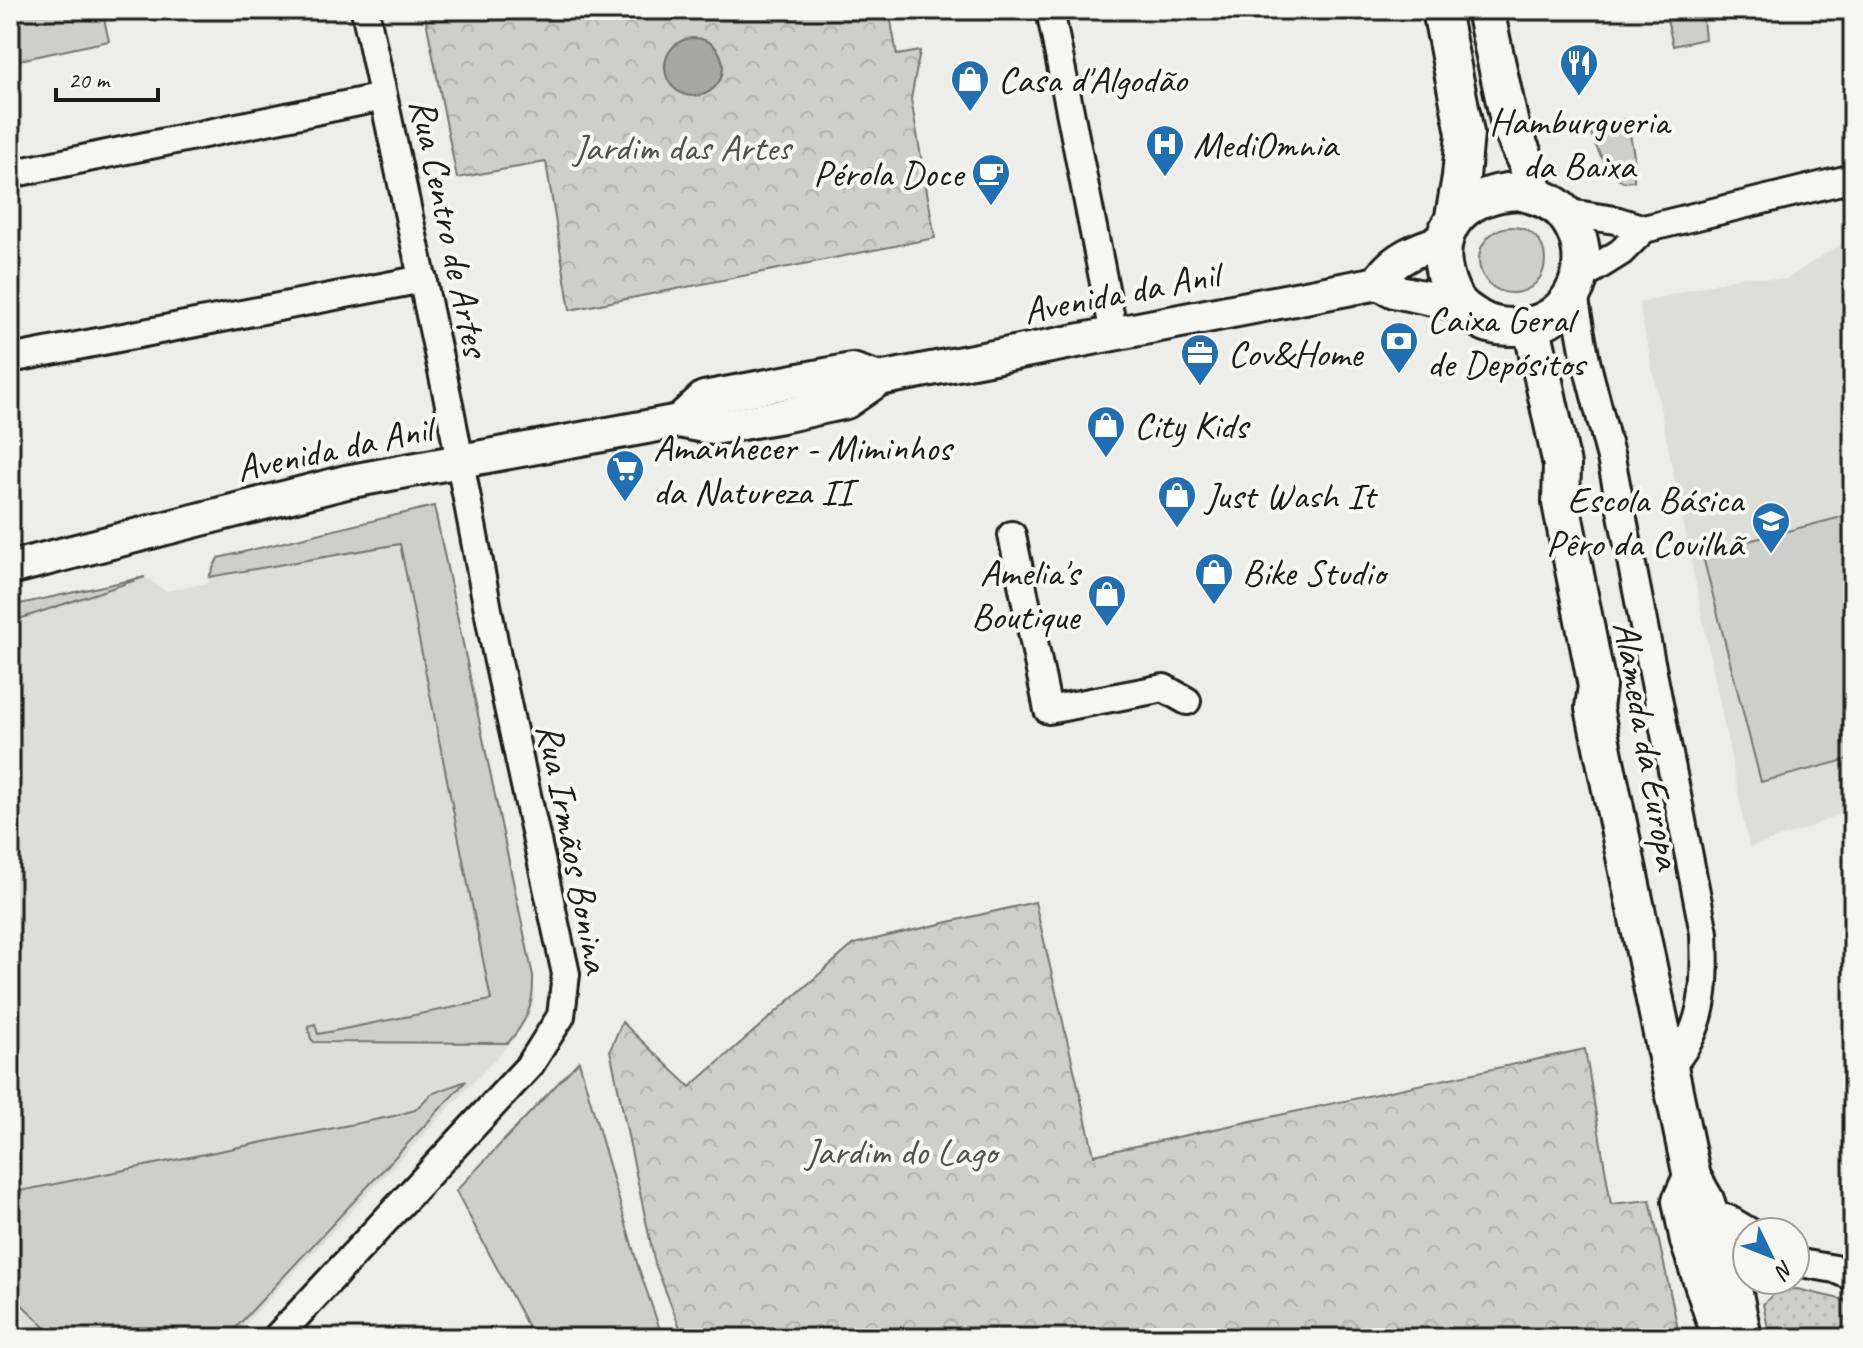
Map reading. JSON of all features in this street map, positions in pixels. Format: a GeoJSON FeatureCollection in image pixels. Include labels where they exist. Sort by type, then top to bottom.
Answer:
{"type":"FeatureCollection","features":[{"type":"Feature","properties":{"kind":"main road"},"geometry":{"type":"LineString","coordinates":[[1441,10],[1465,133],[1461,177],[1443,269],[1457,304],[1483,322],[1499,327],[1532,327],[1559,310],[1578,286],[1581,255],[1576,234],[1549,204],[1510,125],[1485,10]]}},
{"type":"Feature","properties":{"kind":"main road"},"geometry":{"type":"LineString","coordinates":[[1450,228],[1481,198],[1499,192],[1519,191],[1549,204]]}},
{"type":"Feature","properties":{"kind":"main road","name":"Alameda da Europa"},"geometry":{"type":"LineString","coordinates":[[1532,327],[1562,465],[1561,503],[1597,686],[1594,708],[1668,1069],[1692,1177],[1731,1249]]}},
{"type":"Feature","properties":{"kind":"main road","name":"Alameda da Europa"},"geometry":{"type":"LineString","coordinates":[[1692,1177],[1681,1201],[1689,1241],[1721,1338]]}},
{"type":"Feature","properties":{"kind":"main road","name":"Alameda da Europa"},"geometry":{"type":"LineString","coordinates":[[1742,1296],[1743,1338]]}},
{"type":"Feature","properties":{"kind":"street","name":"Rua Centro de Artes"},"geometry":{"type":"LineString","coordinates":[[365,10],[460,461]]}},
{"type":"Feature","properties":{"kind":"street"},"geometry":{"type":"LineString","coordinates":[[1050,10],[1114,334]]}},
{"type":"Feature","properties":{"kind":"street"},"geometry":{"type":"LineString","coordinates":[[10,174],[383,97]]}},
{"type":"Feature","properties":{"kind":"street"},"geometry":{"type":"LineString","coordinates":[[1549,204],[1644,229],[1853,178]]}},
{"type":"Feature","properties":{"kind":"street"},"geometry":{"type":"LineString","coordinates":[[1378,283],[1386,268],[1450,228]]}},
{"type":"Feature","properties":{"kind":"street"},"geometry":{"type":"LineString","coordinates":[[1644,229],[1578,286],[1586,361],[1611,458],[1704,933],[1706,976],[1702,1009],[1682,1056],[1668,1069]]}},
{"type":"Feature","properties":{"kind":"street"},"geometry":{"type":"LineString","coordinates":[[10,359],[423,279]]}},
{"type":"Feature","properties":{"kind":"street","name":"Avenida da Anil"},"geometry":{"type":"LineString","coordinates":[[10,568],[346,482],[679,421],[714,428],[782,416],[846,402],[879,379],[1378,283],[1394,291],[1457,304]]}},
{"type":"Feature","properties":{"kind":"street","name":"Rua Irmãos Bonina"},"geometry":{"type":"LineString","coordinates":[[276,1338],[530,1065],[561,1016],[566,974],[497,657],[460,461]]}},
{"type":"Feature","properties":{"kind":"street"},"geometry":{"type":"LineString","coordinates":[[1012,535],[1048,710],[1164,688],[1187,701]]}},
{"type":"Feature","properties":{"kind":"street"},"geometry":{"type":"LineString","coordinates":[[1811,1265],[1835,1269],[1853,1277]]}},
{"type":"Feature","properties":{"kind":"shaded area"},"geometry":{"type":"Polygon","coordinates":[[[694,38],[715,46],[723,67],[715,88],[694,96],[673,88],[665,67],[673,46],[694,38]]]}},
{"type":"Feature","properties":{"kind":"shaded area","name":"Escola Básica Pêro da Covilhã"},"geometry":{"type":"Polygon","coordinates":[[[1853,236],[1853,807],[1804,830],[1749,847],[1639,303],[1744,276],[1785,280],[1853,236]]]}},
{"type":"Feature","properties":{"kind":"shaded area"},"geometry":{"type":"Polygon","coordinates":[[[435,505],[534,976],[530,1013],[498,1056],[232,1338],[33,1338],[10,1298],[10,609],[145,577],[166,591],[208,583],[211,568],[218,557],[435,505]]]}},
{"type":"Feature","properties":{"kind":"green space"},"geometry":{"type":"Polygon","coordinates":[[[10,10],[102,10],[109,41],[10,62],[10,10]]]}},
{"type":"Feature","properties":{"kind":"green space","name":"Jardim das Artes"},"geometry":{"type":"Polygon","coordinates":[[[424,10],[889,10],[897,55],[920,51],[911,99],[935,238],[570,310],[546,162],[457,178],[424,10]]]}},
{"type":"Feature","properties":{"kind":"green space"},"geometry":{"type":"Polygon","coordinates":[[[1665,10],[1702,10],[1705,39],[1673,46],[1665,10]]]}},
{"type":"Feature","properties":{"kind":"green space"},"geometry":{"type":"Polygon","coordinates":[[[1627,119],[1634,155],[1634,181],[1623,182],[1602,158],[1589,128],[1627,119]]]}},
{"type":"Feature","properties":{"kind":"green space"},"geometry":{"type":"Polygon","coordinates":[[[1512,227],[1525,229],[1535,237],[1543,247],[1543,273],[1535,283],[1525,291],[1512,293],[1499,291],[1489,283],[1481,273],[1479,260],[1481,247],[1489,237],[1499,229],[1512,227]]]}},
{"type":"Feature","properties":{"kind":"green space"},"geometry":{"type":"Polygon","coordinates":[[[434,506],[533,976],[531,1004],[525,1020],[508,1043],[314,1042],[308,1026],[315,1024],[318,1034],[491,1000],[400,544],[209,577],[218,558],[434,506]]]}},
{"type":"Feature","properties":{"kind":"green space"},"geometry":{"type":"Polygon","coordinates":[[[1853,514],[1853,758],[1761,782],[1702,553],[1853,514]]]}},
{"type":"Feature","properties":{"kind":"green space"},"geometry":{"type":"Polygon","coordinates":[[[145,577],[10,622],[10,606],[145,577]]]}},
{"type":"Feature","properties":{"kind":"green space","name":"Jardim do Lago"},"geometry":{"type":"Polygon","coordinates":[[[1035,902],[1094,1155],[1585,1049],[1611,1204],[1650,1200],[1680,1338],[684,1338],[655,1264],[610,1050],[622,1022],[690,1087],[854,944],[1035,902]]]}},
{"type":"Feature","properties":{"kind":"green space"},"geometry":{"type":"Polygon","coordinates":[[[579,1061],[638,1266],[663,1338],[534,1338],[456,1191],[579,1061]]]}},
{"type":"Feature","properties":{"kind":"green space"},"geometry":{"type":"Polygon","coordinates":[[[466,1081],[223,1338],[44,1338],[44,1326],[10,1290],[10,1193],[394,1116],[415,1110],[431,1094],[466,1081]]]}},
{"type":"Feature","properties":{"kind":"green space"},"geometry":{"type":"Polygon","coordinates":[[[1811,1292],[1853,1302],[1853,1338],[1770,1338],[1763,1304],[1772,1296],[1811,1296],[1811,1292]]]}},
{"type":"Feature","properties":{"kind":"place","name":"Hamburgueria da Baixa"},"geometry":{"type":"Point","coordinates":[1579,97]}},
{"type":"Feature","properties":{"kind":"place","name":"Casa d'Algodão"},"geometry":{"type":"Point","coordinates":[970,113]}},
{"type":"Feature","properties":{"kind":"place","name":"MediOmnia"},"geometry":{"type":"Point","coordinates":[1165,178]}},
{"type":"Feature","properties":{"kind":"place","name":"Pérola Doce"},"geometry":{"type":"Point","coordinates":[991,207]}},
{"type":"Feature","properties":{"kind":"place","name":"Caixa Geral de Depósitos"},"geometry":{"type":"Point","coordinates":[1399,375]}},
{"type":"Feature","properties":{"kind":"place","name":"Cov&Home"},"geometry":{"type":"Point","coordinates":[1200,387]}},
{"type":"Feature","properties":{"kind":"place","name":"City Kids"},"geometry":{"type":"Point","coordinates":[1106,459]}},
{"type":"Feature","properties":{"kind":"place","name":"Amanhecer - Miminhos da Natureza II"},"geometry":{"type":"Point","coordinates":[625,503]}},
{"type":"Feature","properties":{"kind":"place","name":"Just Wash It"},"geometry":{"type":"Point","coordinates":[1177,529]}},
{"type":"Feature","properties":{"kind":"place","name":"Escola Básica Pêro da Covilhã"},"geometry":{"type":"Point","coordinates":[1771,555]}},
{"type":"Feature","properties":{"kind":"place","name":"Bike Studio"},"geometry":{"type":"Point","coordinates":[1214,606]}},
{"type":"Feature","properties":{"kind":"place","name":"Amelia's Boutique"},"geometry":{"type":"Point","coordinates":[1107,628]}}]}
